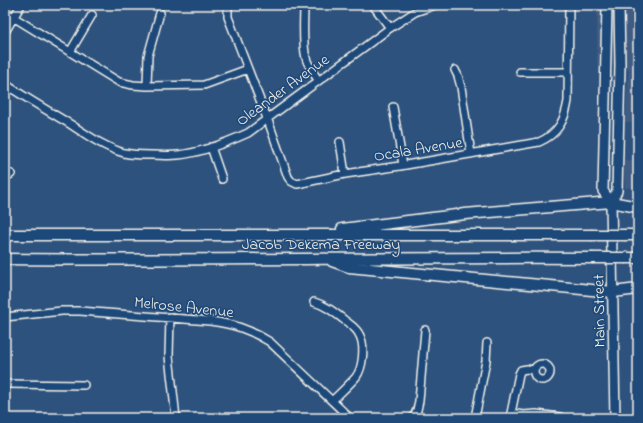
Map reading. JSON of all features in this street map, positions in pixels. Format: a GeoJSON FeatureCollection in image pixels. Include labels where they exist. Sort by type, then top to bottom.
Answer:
{"type":"FeatureCollection","features":[{"type":"Feature","properties":{"kind":"highway"},"geometry":{"type":"LineString","coordinates":[[296,234],[465,214],[610,202],[638,207]]}},
{"type":"Feature","properties":{"kind":"highway"},"geometry":{"type":"LineString","coordinates":[[5,231],[43,235]]}},
{"type":"Feature","properties":{"kind":"highway","name":"Jacob Dekema Freeway"},"geometry":{"type":"LineString","coordinates":[[5,235],[638,235]]}},
{"type":"Feature","properties":{"kind":"highway","name":"Jacob Dekema Freeway"},"geometry":{"type":"LineString","coordinates":[[5,260],[456,257],[638,258]]}},
{"type":"Feature","properties":{"kind":"highway"},"geometry":{"type":"LineString","coordinates":[[322,258],[349,267],[613,292],[638,289]]}},
{"type":"Feature","properties":{"kind":"main road","name":"Main Street"},"geometry":{"type":"LineString","coordinates":[[607,5],[602,191],[610,202]]}},
{"type":"Feature","properties":{"kind":"main road","name":"Main Street"},"geometry":{"type":"LineString","coordinates":[[615,418],[610,202],[616,191],[620,65],[619,5]]}},
{"type":"Feature","properties":{"kind":"main road"},"geometry":{"type":"LineString","coordinates":[[606,64],[620,65]]}},
{"type":"Feature","properties":{"kind":"street"},"geometry":{"type":"LineString","coordinates":[[5,32],[21,5]]}},
{"type":"Feature","properties":{"kind":"street"},"geometry":{"type":"LineString","coordinates":[[304,5],[304,47],[306,58],[318,80]]}},
{"type":"Feature","properties":{"kind":"street"},"geometry":{"type":"LineString","coordinates":[[373,5],[390,28]]}},
{"type":"Feature","properties":{"kind":"street","name":"Oleander Avenue"},"geometry":{"type":"LineString","coordinates":[[5,84],[111,148],[124,153],[136,155],[179,155],[211,147],[248,133],[390,28],[415,12],[435,5]]}},
{"type":"Feature","properties":{"kind":"street"},"geometry":{"type":"LineString","coordinates":[[520,72],[568,72],[569,5]]}},
{"type":"Feature","properties":{"kind":"street"},"geometry":{"type":"LineString","coordinates":[[228,9],[228,17],[267,118]]}},
{"type":"Feature","properties":{"kind":"street"},"geometry":{"type":"LineString","coordinates":[[5,12],[119,82],[147,86],[204,84],[248,69]]}},
{"type":"Feature","properties":{"kind":"street"},"geometry":{"type":"LineString","coordinates":[[147,86],[148,56],[160,13]]}},
{"type":"Feature","properties":{"kind":"street"},"geometry":{"type":"LineString","coordinates":[[70,52],[92,15]]}},
{"type":"Feature","properties":{"kind":"street"},"geometry":{"type":"LineString","coordinates":[[455,70],[461,87],[472,154]]}},
{"type":"Feature","properties":{"kind":"street","name":"Ocala Avenue"},"geometry":{"type":"LineString","coordinates":[[267,118],[288,177],[291,181],[297,184],[345,174],[539,142],[546,139],[557,130],[567,109],[568,72]]}},
{"type":"Feature","properties":{"kind":"street"},"geometry":{"type":"LineString","coordinates":[[393,107],[403,165]]}},
{"type":"Feature","properties":{"kind":"street"},"geometry":{"type":"LineString","coordinates":[[340,142],[345,174]]}},
{"type":"Feature","properties":{"kind":"street"},"geometry":{"type":"LineString","coordinates":[[211,147],[222,179]]}},
{"type":"Feature","properties":{"kind":"street"},"geometry":{"type":"LineString","coordinates":[[314,302],[321,304],[354,327],[361,337],[363,352],[360,370],[357,376],[332,401]]}},
{"type":"Feature","properties":{"kind":"street","name":"Melrose Avenue"},"geometry":{"type":"LineString","coordinates":[[5,317],[62,311],[80,311],[223,322],[240,327],[270,342],[350,418]]}},
{"type":"Feature","properties":{"kind":"street"},"geometry":{"type":"LineString","coordinates":[[170,317],[169,351],[176,418]]}},
{"type":"Feature","properties":{"kind":"street"},"geometry":{"type":"LineString","coordinates":[[413,418],[419,401],[425,330]]}},
{"type":"Feature","properties":{"kind":"street"},"geometry":{"type":"LineString","coordinates":[[475,418],[486,361],[487,343]]}},
{"type":"Feature","properties":{"kind":"street"},"geometry":{"type":"LineString","coordinates":[[533,370],[521,370],[510,416],[536,414],[560,417]]}},
{"type":"Feature","properties":{"kind":"street"},"geometry":{"type":"LineString","coordinates":[[5,384],[84,385]]}},
{"type":"Feature","properties":{"kind":"shaded area"},"geometry":{"type":"Polygon","coordinates":[[[597,5],[638,5],[638,123],[625,122],[629,69],[597,64],[597,5]]]}},
{"type":"Feature","properties":{"kind":"shaded area"},"geometry":{"type":"Polygon","coordinates":[[[624,160],[638,160],[638,187],[625,188],[624,160]]]}}]}
